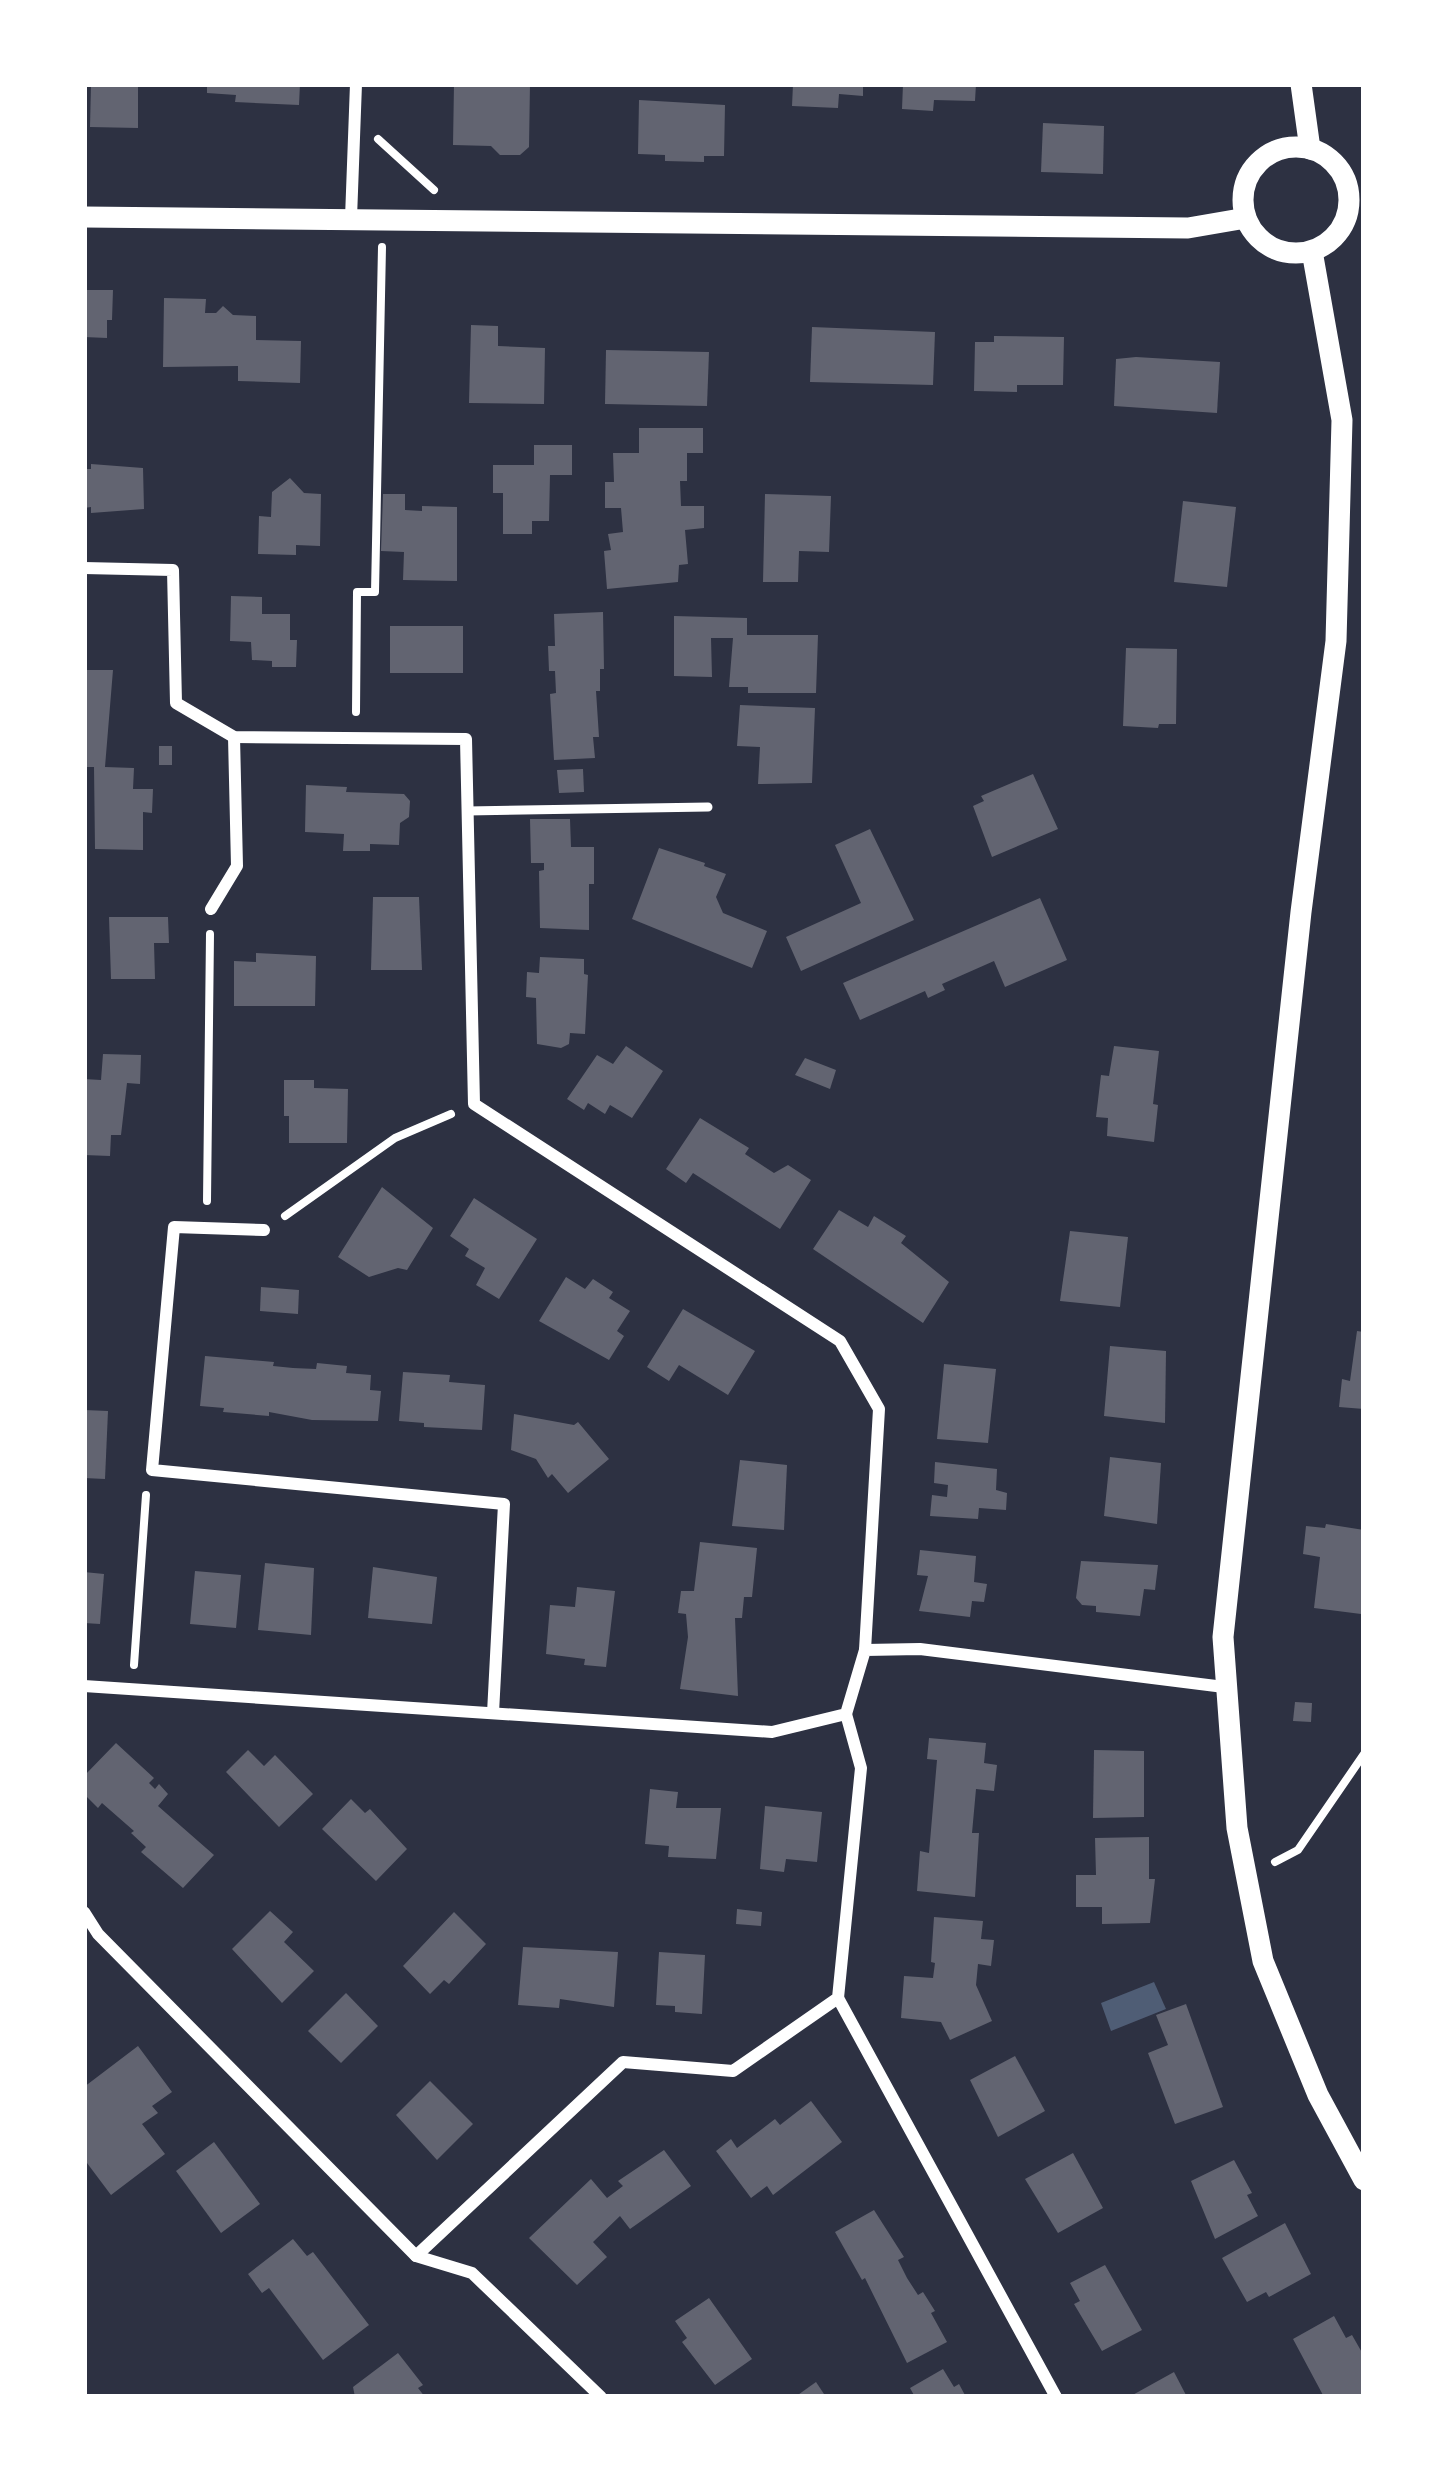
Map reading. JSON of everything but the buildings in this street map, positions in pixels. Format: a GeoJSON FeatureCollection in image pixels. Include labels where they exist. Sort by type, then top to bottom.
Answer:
{"type":"FeatureCollection","features":[{"type":"Feature","properties":{"kind":"street"},"geometry":{"type":"LineString","coordinates":[[351,218],[356,84]]}},
{"type":"Feature","properties":{"kind":"street"},"geometry":{"type":"LineString","coordinates":[[1301,84],[1310,149]]}},
{"type":"Feature","properties":{"kind":"street"},"geometry":{"type":"LineString","coordinates":[[1310,149],[1341,172],[1348,190],[1342,228],[1329,242],[1292,254],[1256,236],[1242,202],[1251,170],[1277,151],[1310,149]]}},
{"type":"Feature","properties":{"kind":"street"},"geometry":{"type":"LineString","coordinates":[[1341,172],[1364,160]]}},
{"type":"Feature","properties":{"kind":"street"},"geometry":{"type":"LineString","coordinates":[[84,217],[1189,228],[1246,218]]}},
{"type":"Feature","properties":{"kind":"street"},"geometry":{"type":"LineString","coordinates":[[1312,251],[1342,420],[1336,641],[1301,912],[1223,1637],[1224,1687],[1237,1828],[1263,1961],[1318,2095],[1364,2180]]}},
{"type":"Feature","properties":{"kind":"street"},"geometry":{"type":"LineString","coordinates":[[84,568],[173,570],[176,703],[234,737],[466,739],[474,1104],[840,1341],[879,1409],[865,1650],[846,1714],[861,1768],[838,1998],[1055,2397]]}},
{"type":"Feature","properties":{"kind":"street"},"geometry":{"type":"LineString","coordinates":[[211,909],[236,866],[234,737]]}},
{"type":"Feature","properties":{"kind":"street"},"geometry":{"type":"LineString","coordinates":[[264,1231],[174,1226],[152,1470],[504,1504],[493,1713]]}},
{"type":"Feature","properties":{"kind":"street"},"geometry":{"type":"LineString","coordinates":[[865,1650],[920,1649],[1224,1687]]}},
{"type":"Feature","properties":{"kind":"street"},"geometry":{"type":"LineString","coordinates":[[84,1686],[772,1732],[846,1714]]}},
{"type":"Feature","properties":{"kind":"street"},"geometry":{"type":"LineString","coordinates":[[84,1912],[98,1934],[416,2256],[472,2273],[601,2397]]}},
{"type":"Feature","properties":{"kind":"street"},"geometry":{"type":"LineString","coordinates":[[416,2256],[623,2062],[733,2071],[838,1998]]}},
{"type":"Feature","properties":{"kind":"lane"},"geometry":{"type":"LineString","coordinates":[[467,811],[708,807]]}},
{"type":"Feature","properties":{"kind":"path"},"geometry":{"type":"LineString","coordinates":[[353,126],[372,134],[468,221]]}},
{"type":"Feature","properties":{"kind":"path"},"geometry":{"type":"LineString","coordinates":[[355,737],[357,592],[375,592],[382,247],[401,248]]}},
{"type":"Feature","properties":{"kind":"path"},"geometry":{"type":"LineString","coordinates":[[206,1227],[211,909]]}},
{"type":"Feature","properties":{"kind":"path"},"geometry":{"type":"LineString","coordinates":[[264,1231],[395,1138],[474,1104]]}},
{"type":"Feature","properties":{"kind":"path"},"geometry":{"type":"LineString","coordinates":[[133,1688],[143,1508],[152,1470]]}},
{"type":"Feature","properties":{"kind":"path"},"geometry":{"type":"LineString","coordinates":[[1246,1876],[1298,1850],[1364,1754]]}},
{"type":"Feature","properties":{"kind":"water"},"geometry":{"type":"Polygon","coordinates":[[[1154,1982],[1166,2009],[1111,2031],[1101,2003],[1154,1982]]]}}]}
